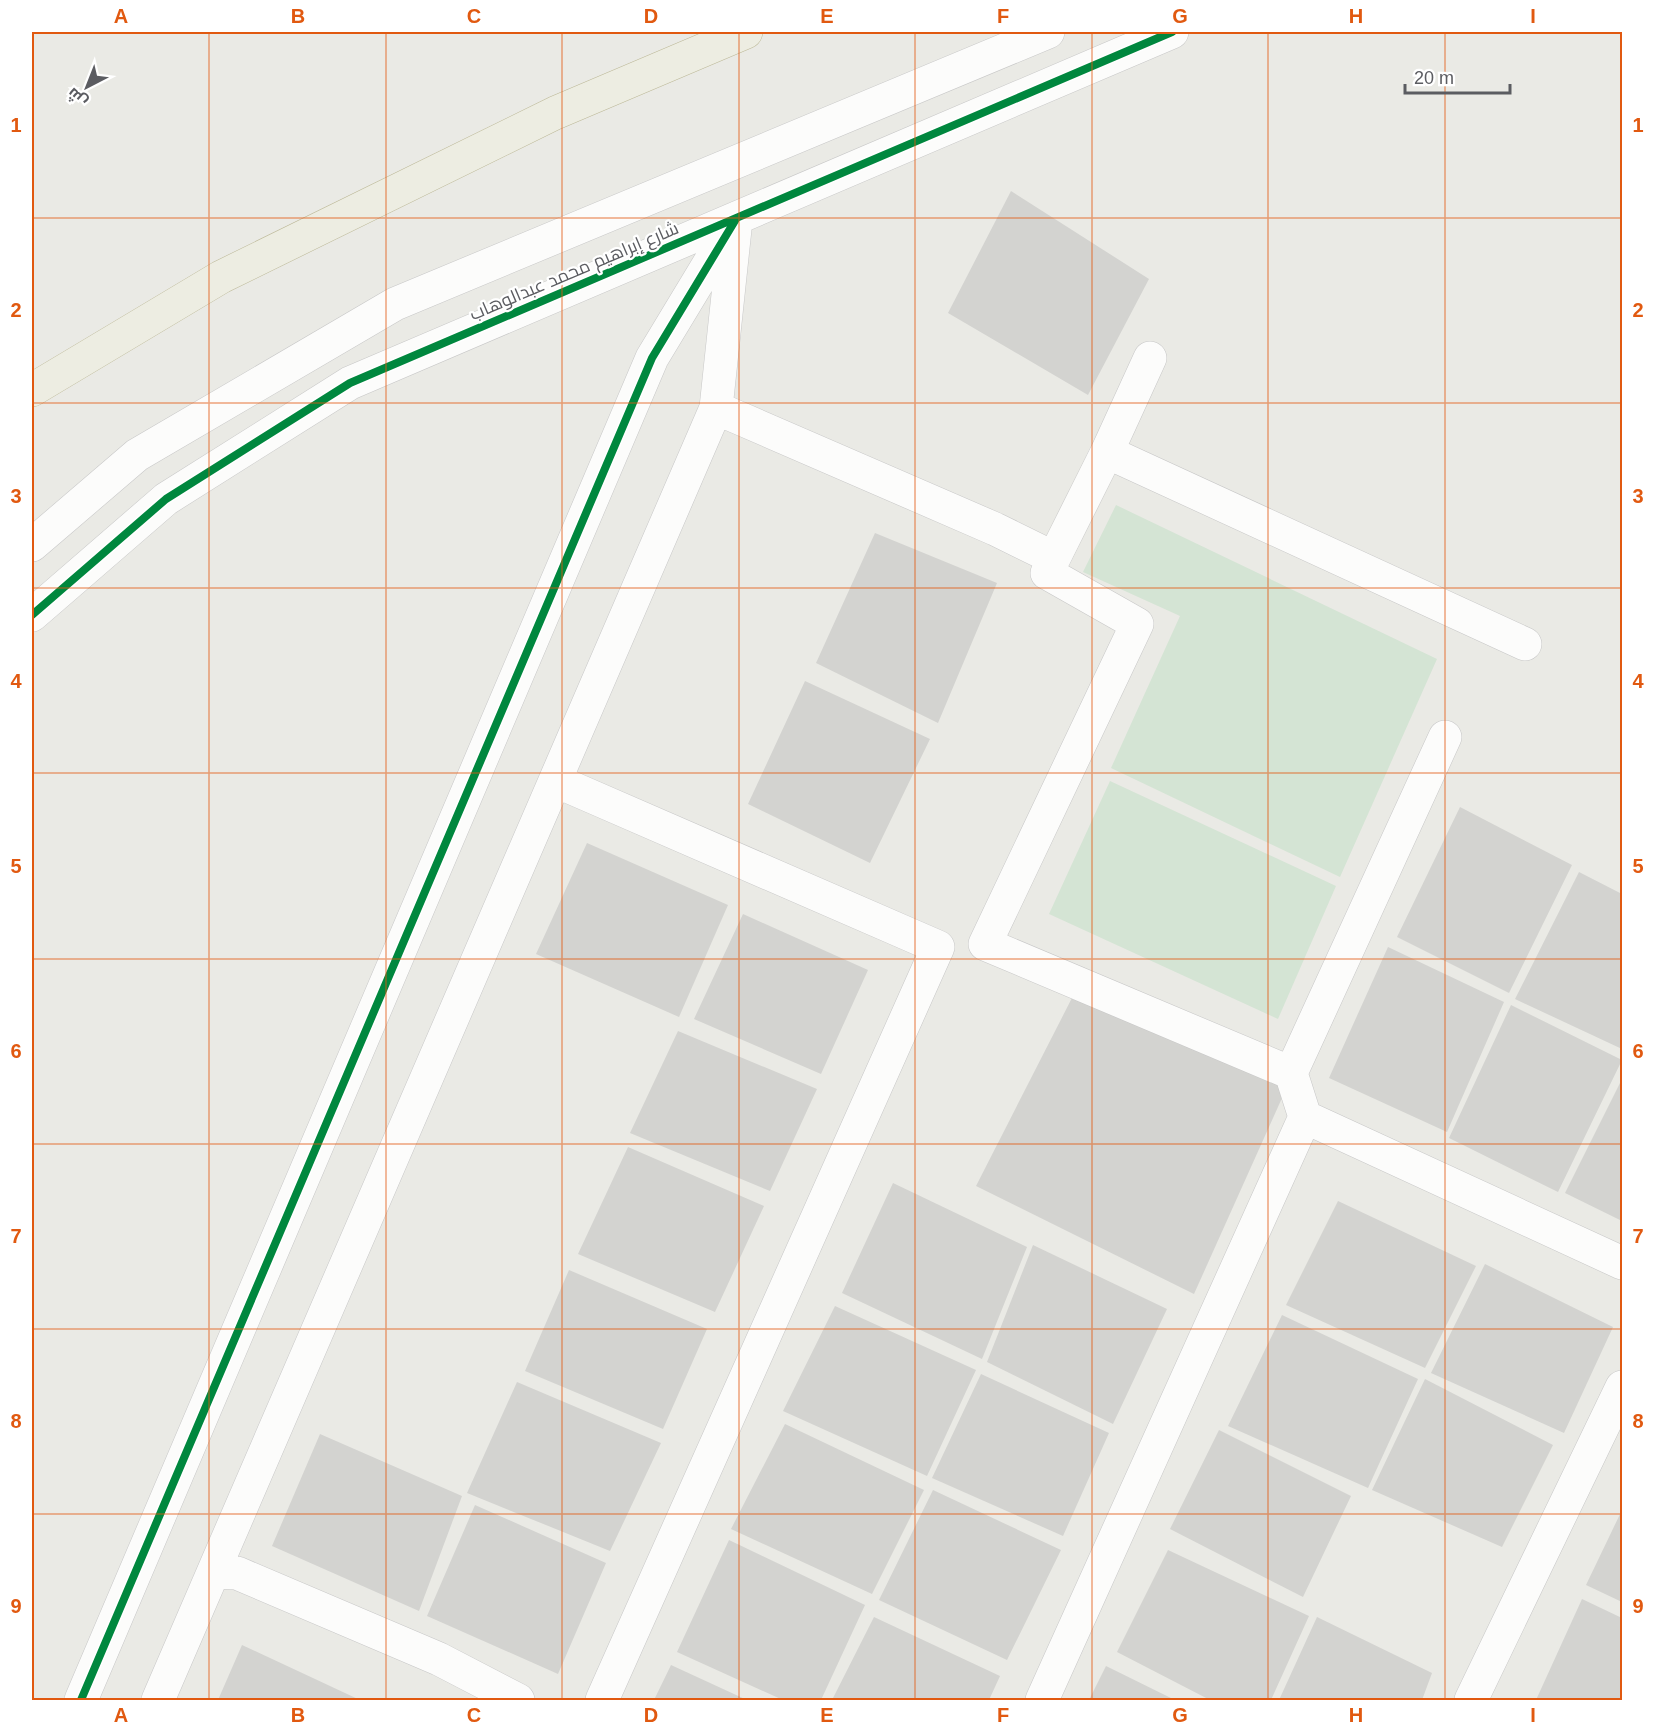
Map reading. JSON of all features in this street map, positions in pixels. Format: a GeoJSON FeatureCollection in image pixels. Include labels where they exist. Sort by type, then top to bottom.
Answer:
{"type":"FeatureCollection","features":[{"type":"Feature","properties":{"kind":"highway"},"geometry":{"type":"LineString","coordinates":[[32,390],[221,277],[555,113],[746,32]]}},
{"type":"Feature","properties":{"kind":"street"},"geometry":{"type":"LineString","coordinates":[[32,545],[137,455],[395,304],[1048,32]]}},
{"type":"Feature","properties":{"kind":"street","name":"شارع إبراهيم محمد عبدالوهاب"},"geometry":{"type":"LineString","coordinates":[[32,615],[166,499],[350,383],[1172,32]]}},
{"type":"Feature","properties":{"kind":"street"},"geometry":{"type":"LineString","coordinates":[[158,1701],[716,408],[736,219]]}},
{"type":"Feature","properties":{"kind":"street"},"geometry":{"type":"LineString","coordinates":[[81,1701],[652,358],[736,219]]}},
{"type":"Feature","properties":{"kind":"street"},"geometry":{"type":"LineString","coordinates":[[985,944],[1137,624],[1047,573],[1107,452],[1150,358]]}},
{"type":"Feature","properties":{"kind":"street"},"geometry":{"type":"LineString","coordinates":[[716,408],[995,529],[1054,558]]}},
{"type":"Feature","properties":{"kind":"street"},"geometry":{"type":"LineString","coordinates":[[1107,452],[1525,644]]}},
{"type":"Feature","properties":{"kind":"street"},"geometry":{"type":"LineString","coordinates":[[1042,1701],[1305,1117],[1291,1073],[1445,737]]}},
{"type":"Feature","properties":{"kind":"street"},"geometry":{"type":"LineString","coordinates":[[556,781],[938,947],[985,944],[1291,1073]]}},
{"type":"Feature","properties":{"kind":"street"},"geometry":{"type":"LineString","coordinates":[[602,1701],[938,947]]}},
{"type":"Feature","properties":{"kind":"street"},"geometry":{"type":"LineString","coordinates":[[1305,1117],[1623,1263]]}},
{"type":"Feature","properties":{"kind":"street"},"geometry":{"type":"LineString","coordinates":[[1471,1701],[1623,1387]]}},
{"type":"Feature","properties":{"kind":"street"},"geometry":{"type":"LineString","coordinates":[[214,1572],[237,1573],[439,1659],[518,1701]]}},
{"type":"Feature","properties":{"kind":"green space"},"geometry":{"type":"Polygon","coordinates":[[[1116,505],[1437,659],[1340,877],[1111,768],[1180,616],[1083,572],[1116,505]]]}},
{"type":"Feature","properties":{"kind":"green space"},"geometry":{"type":"Polygon","coordinates":[[[1110,781],[1336,886],[1278,1019],[1049,914],[1110,781]]]}},
{"type":"Feature","properties":{"kind":"building"},"geometry":{"type":"Polygon","coordinates":[[[1011,191],[1149,279],[1088,395],[948,313],[1011,191]]]}},
{"type":"Feature","properties":{"kind":"building"},"geometry":{"type":"Polygon","coordinates":[[[875,533],[997,583],[938,723],[816,663],[875,533]]]}},
{"type":"Feature","properties":{"kind":"building"},"geometry":{"type":"Polygon","coordinates":[[[805,681],[930,739],[870,863],[748,804],[805,681]]]}},
{"type":"Feature","properties":{"kind":"building"},"geometry":{"type":"Polygon","coordinates":[[[1460,807],[1572,865],[1509,993],[1397,937],[1460,807]]]}},
{"type":"Feature","properties":{"kind":"building"},"geometry":{"type":"Polygon","coordinates":[[[587,843],[728,905],[679,1017],[536,954],[587,843]]]}},
{"type":"Feature","properties":{"kind":"building"},"geometry":{"type":"Polygon","coordinates":[[[1579,872],[1622,894],[1622,1049],[1515,999],[1579,872]]]}},
{"type":"Feature","properties":{"kind":"building"},"geometry":{"type":"Polygon","coordinates":[[[743,914],[868,970],[821,1074],[694,1019],[743,914]]]}},
{"type":"Feature","properties":{"kind":"building"},"geometry":{"type":"Polygon","coordinates":[[[1388,947],[1504,1002],[1447,1132],[1329,1078],[1388,947]]]}},
{"type":"Feature","properties":{"kind":"building"},"geometry":{"type":"Polygon","coordinates":[[[1075,992],[1286,1089],[1194,1294],[976,1186],[1075,992]]]}},
{"type":"Feature","properties":{"kind":"building"},"geometry":{"type":"Polygon","coordinates":[[[1511,1005],[1622,1060],[1558,1192],[1449,1138],[1511,1005]]]}},
{"type":"Feature","properties":{"kind":"building"},"geometry":{"type":"Polygon","coordinates":[[[678,1031],[817,1089],[770,1191],[630,1133],[678,1031]]]}},
{"type":"Feature","properties":{"kind":"building"},"geometry":{"type":"Polygon","coordinates":[[[1622,1079],[1622,1221],[1565,1193],[1622,1079]]]}},
{"type":"Feature","properties":{"kind":"building"},"geometry":{"type":"Polygon","coordinates":[[[628,1147],[764,1206],[715,1312],[578,1254],[628,1147]]]}},
{"type":"Feature","properties":{"kind":"building"},"geometry":{"type":"Polygon","coordinates":[[[893,1183],[1027,1247],[982,1359],[842,1293],[893,1183]]]}},
{"type":"Feature","properties":{"kind":"building"},"geometry":{"type":"Polygon","coordinates":[[[1338,1201],[1476,1266],[1425,1368],[1286,1305],[1338,1201]]]}},
{"type":"Feature","properties":{"kind":"building"},"geometry":{"type":"Polygon","coordinates":[[[1033,1245],[1167,1309],[1113,1424],[987,1362],[1033,1245]]]}},
{"type":"Feature","properties":{"kind":"building"},"geometry":{"type":"Polygon","coordinates":[[[1485,1264],[1613,1327],[1564,1433],[1431,1373],[1485,1264]]]}},
{"type":"Feature","properties":{"kind":"building"},"geometry":{"type":"Polygon","coordinates":[[[569,1270],[707,1329],[663,1429],[525,1371],[569,1270]]]}},
{"type":"Feature","properties":{"kind":"building"},"geometry":{"type":"Polygon","coordinates":[[[835,1306],[976,1370],[927,1476],[783,1411],[835,1306]]]}},
{"type":"Feature","properties":{"kind":"building"},"geometry":{"type":"Polygon","coordinates":[[[1282,1315],[1418,1379],[1368,1488],[1228,1426],[1282,1315]]]}},
{"type":"Feature","properties":{"kind":"building"},"geometry":{"type":"Polygon","coordinates":[[[981,1374],[1109,1433],[1063,1536],[932,1478],[981,1374]]]}},
{"type":"Feature","properties":{"kind":"building"},"geometry":{"type":"Polygon","coordinates":[[[1425,1379],[1553,1445],[1502,1547],[1372,1490],[1425,1379]]]}},
{"type":"Feature","properties":{"kind":"building"},"geometry":{"type":"Polygon","coordinates":[[[517,1382],[661,1443],[610,1551],[467,1493],[517,1382]]]}},
{"type":"Feature","properties":{"kind":"building"},"geometry":{"type":"Polygon","coordinates":[[[785,1424],[924,1490],[872,1594],[731,1529],[785,1424]]]}},
{"type":"Feature","properties":{"kind":"building"},"geometry":{"type":"Polygon","coordinates":[[[1219,1430],[1351,1496],[1303,1597],[1170,1529],[1219,1430]]]}},
{"type":"Feature","properties":{"kind":"building"},"geometry":{"type":"Polygon","coordinates":[[[320,1434],[462,1496],[419,1611],[272,1546],[320,1434]]]}},
{"type":"Feature","properties":{"kind":"building"},"geometry":{"type":"Polygon","coordinates":[[[933,1490],[1061,1550],[1007,1660],[879,1600],[933,1490]]]}},
{"type":"Feature","properties":{"kind":"building"},"geometry":{"type":"Polygon","coordinates":[[[475,1505],[606,1563],[558,1674],[427,1616],[475,1505]]]}},
{"type":"Feature","properties":{"kind":"building"},"geometry":{"type":"Polygon","coordinates":[[[1622,1510],[1622,1602],[1586,1585],[1622,1510]]]}},
{"type":"Feature","properties":{"kind":"building"},"geometry":{"type":"Polygon","coordinates":[[[729,1540],[865,1605],[821,1700],[783,1700],[677,1652],[729,1540]]]}},
{"type":"Feature","properties":{"kind":"building"},"geometry":{"type":"Polygon","coordinates":[[[1168,1550],[1309,1616],[1271,1700],[1210,1700],[1117,1652],[1168,1550]]]}},
{"type":"Feature","properties":{"kind":"building"},"geometry":{"type":"Polygon","coordinates":[[[1582,1599],[1622,1618],[1622,1700],[1536,1700],[1582,1599]]]}},
{"type":"Feature","properties":{"kind":"building"},"geometry":{"type":"Polygon","coordinates":[[[874,1617],[1000,1676],[989,1700],[832,1700],[874,1617]]]}},
{"type":"Feature","properties":{"kind":"building"},"geometry":{"type":"Polygon","coordinates":[[[1317,1617],[1432,1673],[1422,1700],[1279,1700],[1317,1617]]]}},
{"type":"Feature","properties":{"kind":"building"},"geometry":{"type":"Polygon","coordinates":[[[242,1645],[360,1700],[218,1700],[242,1645]]]}},
{"type":"Feature","properties":{"kind":"building"},"geometry":{"type":"Polygon","coordinates":[[[671,1665],[747,1700],[654,1700],[671,1665]]]}},
{"type":"Feature","properties":{"kind":"building"},"geometry":{"type":"Polygon","coordinates":[[[1106,1666],[1175,1700],[1089,1700],[1106,1666]]]}},
{"type":"Feature","properties":{"kind":"cycle path"},"geometry":{"type":"LineString","coordinates":[[32,615],[166,499],[350,383],[1172,32]]}},
{"type":"Feature","properties":{"kind":"cycle path"},"geometry":{"type":"LineString","coordinates":[[81,1700],[652,358],[736,219]]}}]}
